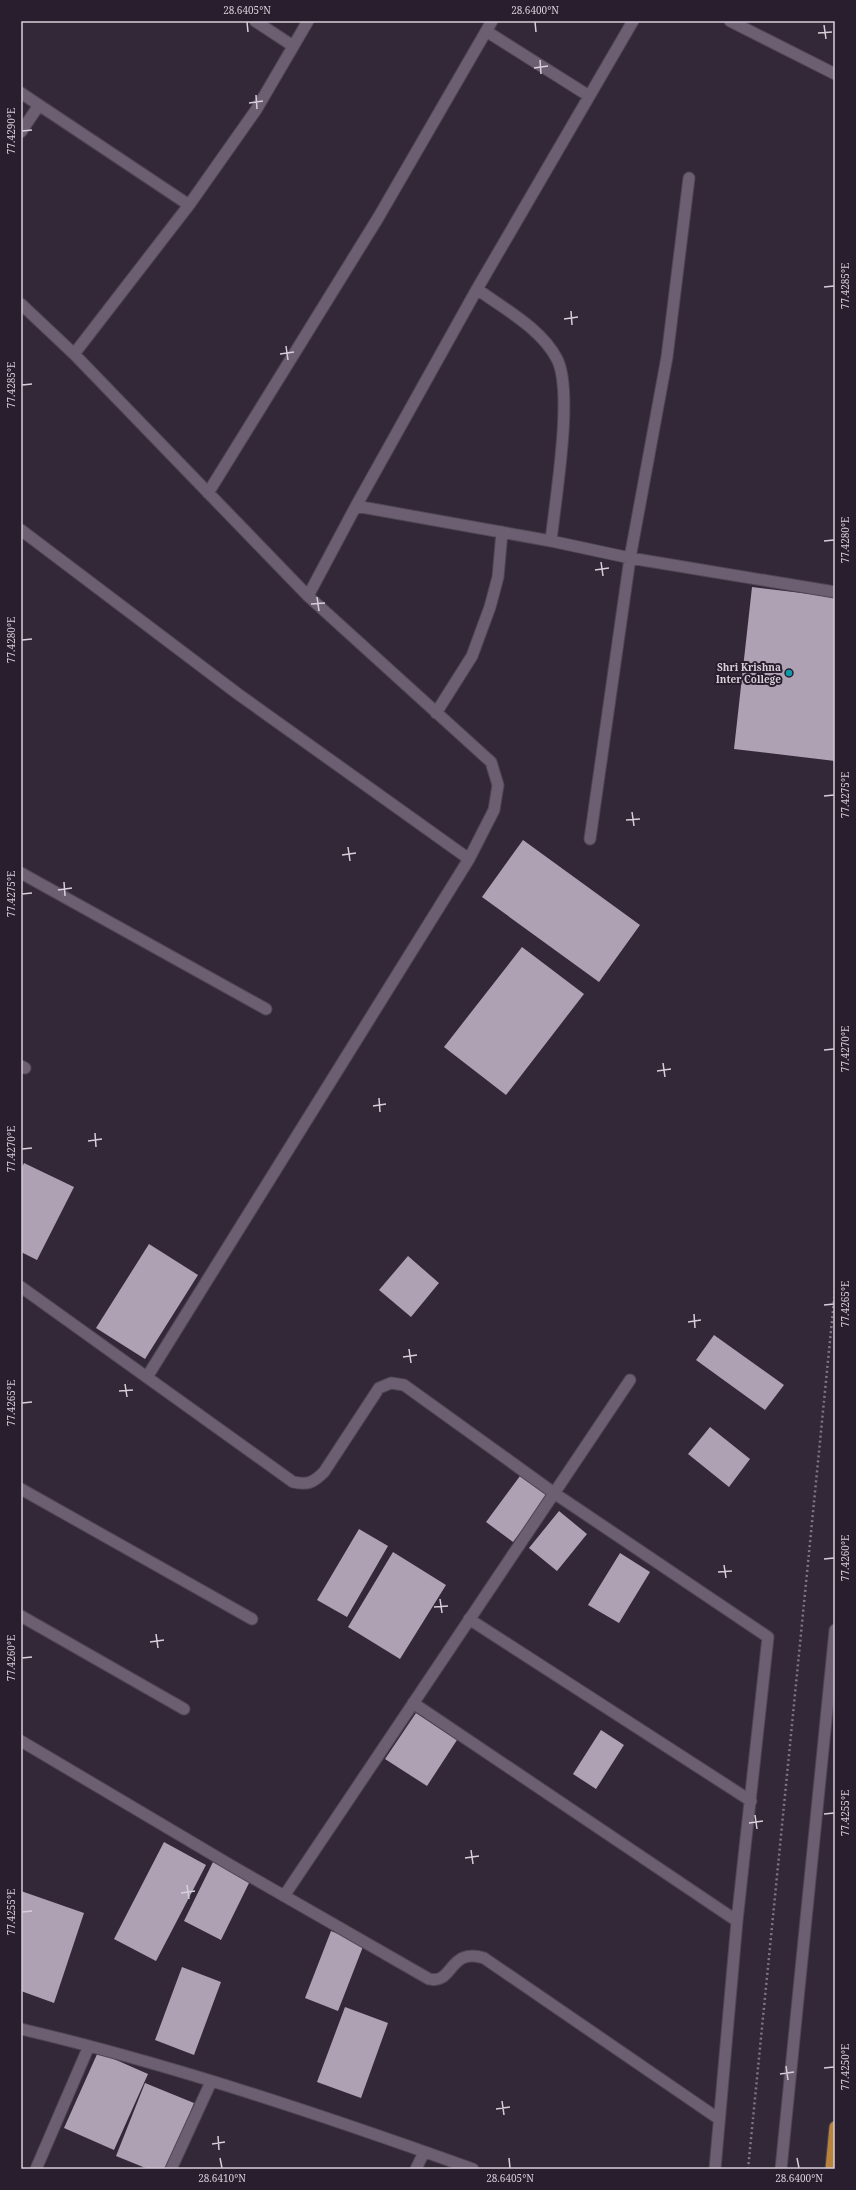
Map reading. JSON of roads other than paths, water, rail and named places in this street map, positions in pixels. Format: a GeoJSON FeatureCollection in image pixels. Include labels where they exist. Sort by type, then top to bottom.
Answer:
{"type":"FeatureCollection","features":[{"type":"Feature","properties":{"kind":"highway"},"geometry":{"type":"LineString","coordinates":[[831,2169],[835,2127]]}},
{"type":"Feature","properties":{"kind":"street"},"geometry":{"type":"LineString","coordinates":[[255,21],[293,46]]}},
{"type":"Feature","properties":{"kind":"street"},"geometry":{"type":"LineString","coordinates":[[74,354],[189,205],[256,110],[308,21]]}},
{"type":"Feature","properties":{"kind":"street"},"geometry":{"type":"LineString","coordinates":[[308,596],[356,506],[477,289],[632,21]]}},
{"type":"Feature","properties":{"kind":"street"},"geometry":{"type":"LineString","coordinates":[[730,21],[835,74]]}},
{"type":"Feature","properties":{"kind":"street"},"geometry":{"type":"LineString","coordinates":[[208,493],[378,218],[489,26],[589,96]]}},
{"type":"Feature","properties":{"kind":"street"},"geometry":{"type":"LineString","coordinates":[[21,93],[189,205]]}},
{"type":"Feature","properties":{"kind":"street"},"geometry":{"type":"LineString","coordinates":[[21,132],[39,105]]}},
{"type":"Feature","properties":{"kind":"street"},"geometry":{"type":"LineString","coordinates":[[590,839],[630,558],[667,357],[689,178]]}},
{"type":"Feature","properties":{"kind":"street"},"geometry":{"type":"LineString","coordinates":[[477,289],[538,333],[557,359],[564,391],[563,421],[551,541]]}},
{"type":"Feature","properties":{"kind":"street"},"geometry":{"type":"LineString","coordinates":[[21,304],[74,354],[308,596],[491,762],[498,785],[494,810],[469,859],[147,1377]]}},
{"type":"Feature","properties":{"kind":"street"},"geometry":{"type":"LineString","coordinates":[[356,506],[551,541],[630,558],[835,592]]}},
{"type":"Feature","properties":{"kind":"street"},"geometry":{"type":"LineString","coordinates":[[21,530],[238,694],[469,859]]}},
{"type":"Feature","properties":{"kind":"street"},"geometry":{"type":"LineString","coordinates":[[436,713],[472,656],[490,607],[498,577],[502,532]]}},
{"type":"Feature","properties":{"kind":"street"},"geometry":{"type":"LineString","coordinates":[[21,873],[266,1009]]}},
{"type":"Feature","properties":{"kind":"street"},"geometry":{"type":"LineString","coordinates":[[21,1287],[293,1482],[306,1485],[314,1482],[324,1472],[379,1388],[391,1383],[404,1385],[554,1493],[768,1638],[737,1921],[715,2169]]}},
{"type":"Feature","properties":{"kind":"street"},"geometry":{"type":"LineString","coordinates":[[284,1896],[630,1380]]}},
{"type":"Feature","properties":{"kind":"street"},"geometry":{"type":"LineString","coordinates":[[21,1489],[252,1619]]}},
{"type":"Feature","properties":{"kind":"street"},"geometry":{"type":"LineString","coordinates":[[21,1616],[184,1709]]}},
{"type":"Feature","properties":{"kind":"street"},"geometry":{"type":"LineString","coordinates":[[469,1619],[751,1802]]}},
{"type":"Feature","properties":{"kind":"street"},"geometry":{"type":"LineString","coordinates":[[781,2169],[835,1630]]}},
{"type":"Feature","properties":{"kind":"street"},"geometry":{"type":"LineString","coordinates":[[413,1703],[737,1921]]}},
{"type":"Feature","properties":{"kind":"street"},"geometry":{"type":"LineString","coordinates":[[21,1741],[284,1896],[429,1979],[436,1981],[443,1979],[461,1958],[474,1955],[484,1958],[719,2119]]}},
{"type":"Feature","properties":{"kind":"street"},"geometry":{"type":"LineString","coordinates":[[21,2029],[90,2046],[211,2082],[473,2169]]}},
{"type":"Feature","properties":{"kind":"street"},"geometry":{"type":"LineString","coordinates":[[36,2169],[90,2046]]}},
{"type":"Feature","properties":{"kind":"street"},"geometry":{"type":"LineString","coordinates":[[171,2169],[211,2082]]}},
{"type":"Feature","properties":{"kind":"street"},"geometry":{"type":"LineString","coordinates":[[416,2169],[424,2152]]}},
{"type":"Feature","properties":{"kind":"place","name":"Shri Krishna Inter College"},"geometry":{"type":"Point","coordinates":[789,673]}}]}
